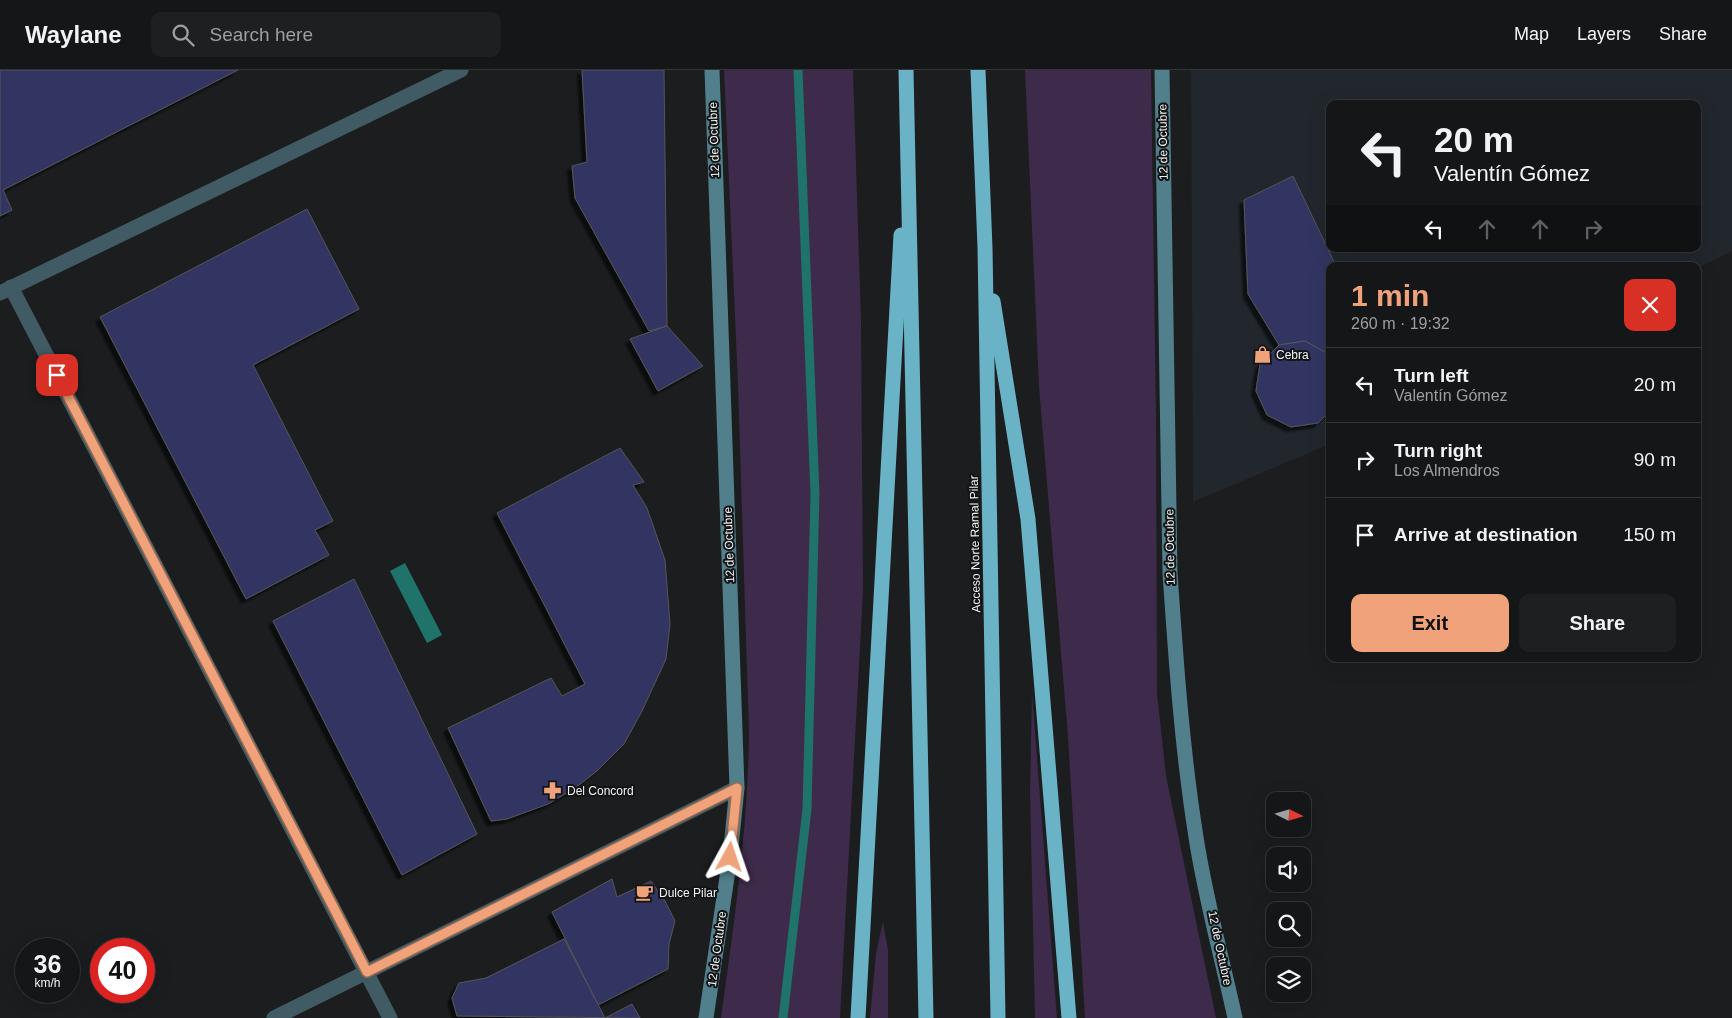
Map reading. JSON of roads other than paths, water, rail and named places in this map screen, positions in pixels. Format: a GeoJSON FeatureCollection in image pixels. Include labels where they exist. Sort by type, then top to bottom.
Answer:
{"type":"FeatureCollection","features":[{"type":"Feature","properties":{"kind":"highway"},"geometry":{"type":"LineString","coordinates":[[906,70],[926,1018]]}},
{"type":"Feature","properties":{"kind":"highway","name":"Acceso Norte Ramal Pilar"},"geometry":{"type":"LineString","coordinates":[[978,70],[985,248],[998,1018]]}},
{"type":"Feature","properties":{"kind":"highway"},"geometry":{"type":"LineString","coordinates":[[858,1018],[907,116]]}},
{"type":"Feature","properties":{"kind":"highway"},"geometry":{"type":"LineString","coordinates":[[985,248],[1028,519],[1069,1018]]}},
{"type":"Feature","properties":{"kind":"street"},"geometry":{"type":"LineString","coordinates":[[390,1018],[6,290],[461,70]]}},
{"type":"Feature","properties":{"kind":"street","name":"12 de Octubre"},"geometry":{"type":"LineString","coordinates":[[706,1018],[730,857],[737,788],[712,70]]}},
{"type":"Feature","properties":{"kind":"street","name":"12 de Octubre"},"geometry":{"type":"LineString","coordinates":[[1162,70],[1170,563],[1175,656],[1182,739],[1196,838],[1235,1018]]}},
{"type":"Feature","properties":{"kind":"street"},"geometry":{"type":"LineString","coordinates":[[274,1018],[737,788]]}},
{"type":"Feature","properties":{"kind":"waterway"},"geometry":{"type":"LineString","coordinates":[[783,1018],[807,809],[815,494],[798,70]]}},
{"type":"Feature","properties":{"kind":"place","name":"Cebra"},"geometry":{"type":"Point","coordinates":[1262,355]}},
{"type":"Feature","properties":{"kind":"place","name":"Del Concord"},"geometry":{"type":"Point","coordinates":[553,791]}},
{"type":"Feature","properties":{"kind":"place","name":"Dulce Pilar"},"geometry":{"type":"Point","coordinates":[645,893]}}]}
